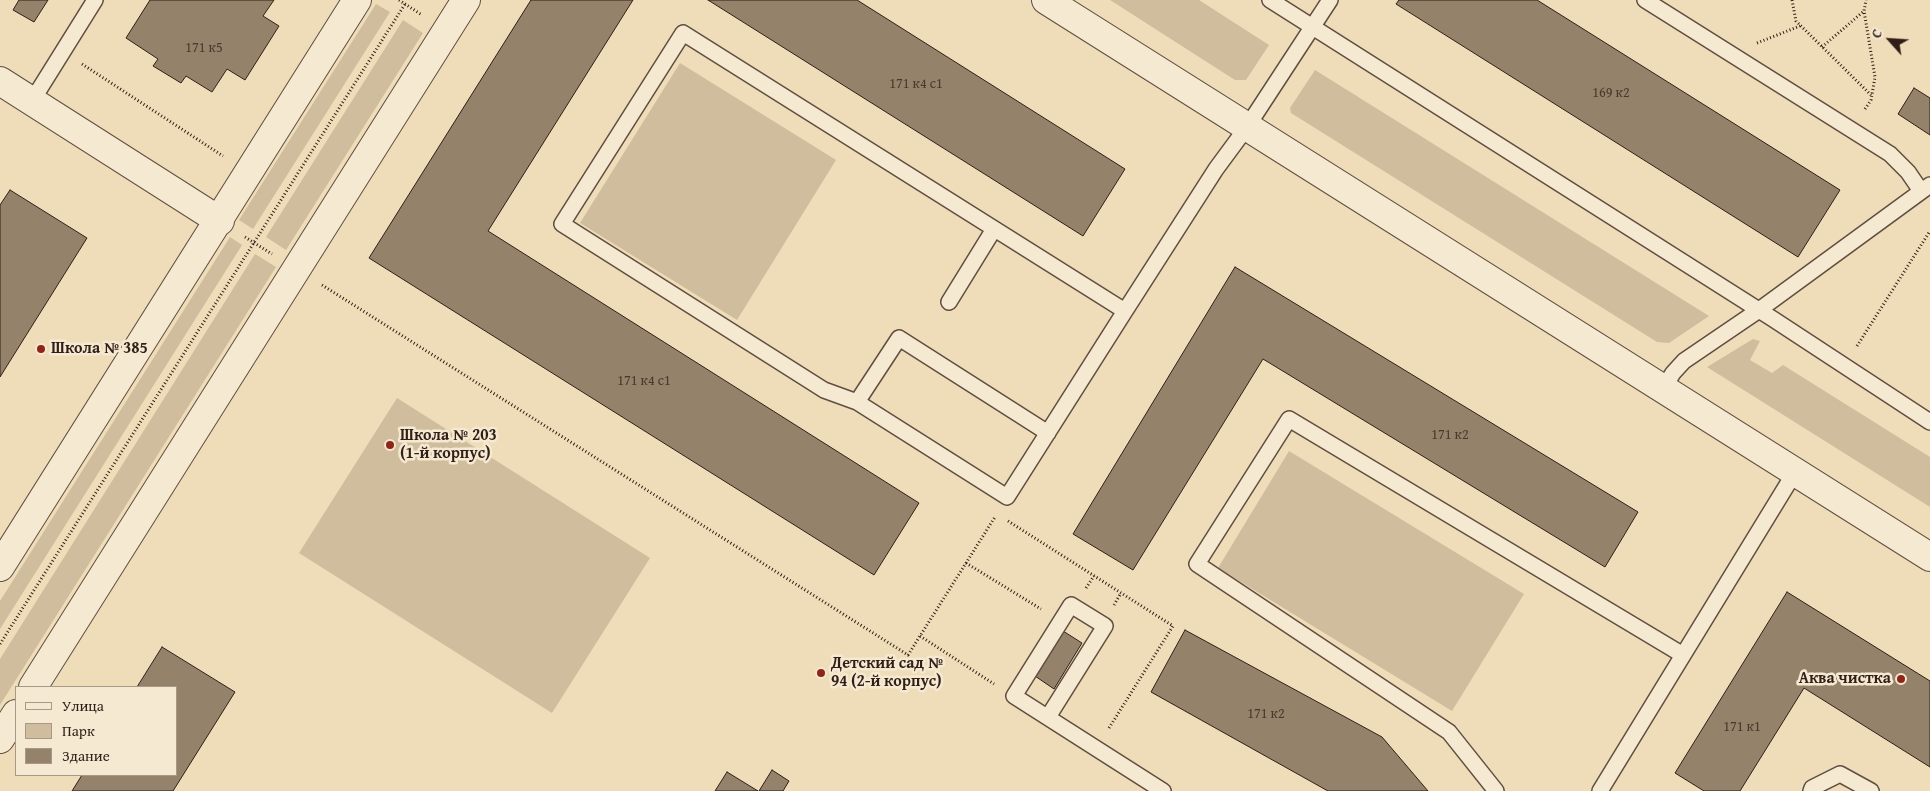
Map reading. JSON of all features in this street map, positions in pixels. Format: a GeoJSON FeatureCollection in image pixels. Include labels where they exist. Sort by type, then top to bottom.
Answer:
{"type":"FeatureCollection","features":[{"type":"Feature","properties":{"kind":"street"},"geometry":{"type":"LineString","coordinates":[[0,567],[358,0]]}},
{"type":"Feature","properties":{"kind":"street"},"geometry":{"type":"LineString","coordinates":[[34,686],[466,0]]}},
{"type":"Feature","properties":{"kind":"street"},"geometry":{"type":"LineString","coordinates":[[1046,0],[1930,557]]}},
{"type":"Feature","properties":{"kind":"street"},"geometry":{"type":"LineString","coordinates":[[0,81],[220,221]]}},
{"type":"Feature","properties":{"kind":"street"},"geometry":{"type":"LineString","coordinates":[[0,739],[15,716]]}},
{"type":"Feature","properties":{"kind":"lane"},"geometry":{"type":"LineString","coordinates":[[32,101],[95,0]]}},
{"type":"Feature","properties":{"kind":"lane"},"geometry":{"type":"LineString","coordinates":[[1270,0],[1759,310],[1930,422]]}},
{"type":"Feature","properties":{"kind":"lane"},"geometry":{"type":"LineString","coordinates":[[1125,312],[683,33],[562,224],[824,390],[857,402],[1007,497],[1048,433],[1125,312],[1216,169],[1247,127],[1330,0]]}},
{"type":"Feature","properties":{"kind":"lane"},"geometry":{"type":"LineString","coordinates":[[1645,0],[1890,154],[1926,188],[1759,310],[1684,361],[1672,374],[1663,389]]}},
{"type":"Feature","properties":{"kind":"lane"},"geometry":{"type":"LineString","coordinates":[[948,302],[994,229]]}},
{"type":"Feature","properties":{"kind":"lane"},"geometry":{"type":"LineString","coordinates":[[857,402],[899,338],[1048,433]]}},
{"type":"Feature","properties":{"kind":"lane"},"geometry":{"type":"LineString","coordinates":[[1496,791],[1449,732],[1197,564],[1289,419],[1683,655]]}},
{"type":"Feature","properties":{"kind":"lane"},"geometry":{"type":"LineString","coordinates":[[1600,791],[1795,472]]}},
{"type":"Feature","properties":{"kind":"lane"},"geometry":{"type":"LineString","coordinates":[[1048,717],[1105,626],[1071,605],[1014,696],[1164,791]]}},
{"type":"Feature","properties":{"kind":"lane"},"geometry":{"type":"LineString","coordinates":[[1810,791],[1812,788],[1840,774],[1871,791]]}},
{"type":"Feature","properties":{"kind":"path"},"geometry":{"type":"LineString","coordinates":[[399,0],[425,16]]}},
{"type":"Feature","properties":{"kind":"path"},"geometry":{"type":"LineString","coordinates":[[1792,0],[1796,21],[1800,26],[1872,96]]}},
{"type":"Feature","properties":{"kind":"path"},"geometry":{"type":"LineString","coordinates":[[1852,129],[1872,96],[1875,77],[1864,11],[1866,0]]}},
{"type":"Feature","properties":{"kind":"path"},"geometry":{"type":"LineString","coordinates":[[0,644],[405,4]]}},
{"type":"Feature","properties":{"kind":"path"},"geometry":{"type":"LineString","coordinates":[[1822,47],[1864,11]]}},
{"type":"Feature","properties":{"kind":"path"},"geometry":{"type":"LineString","coordinates":[[1731,53],[1800,26]]}},
{"type":"Feature","properties":{"kind":"path"},"geometry":{"type":"LineString","coordinates":[[77,61],[224,156]]}},
{"type":"Feature","properties":{"kind":"path"},"geometry":{"type":"LineString","coordinates":[[220,221],[296,269]]}},
{"type":"Feature","properties":{"kind":"path"},"geometry":{"type":"LineString","coordinates":[[1844,366],[1930,231]]}},
{"type":"Feature","properties":{"kind":"path"},"geometry":{"type":"LineString","coordinates":[[322,285],[908,655],[1007,497]]}},
{"type":"Feature","properties":{"kind":"path"},"geometry":{"type":"LineString","coordinates":[[966,563],[1061,621]]}},
{"type":"Feature","properties":{"kind":"path"},"geometry":{"type":"LineString","coordinates":[[920,636],[1014,696]]}},
{"type":"Feature","properties":{"kind":"green space"},"geometry":{"type":"Polygon","coordinates":[[[1110,0],[1199,0],[1269,45],[1246,80],[1235,80],[1110,0]]]}},
{"type":"Feature","properties":{"kind":"green space"},"geometry":{"type":"Polygon","coordinates":[[[376,4],[390,12],[253,229],[239,220],[376,4]]]}},
{"type":"Feature","properties":{"kind":"green space"},"geometry":{"type":"Polygon","coordinates":[[[403,20],[423,33],[286,250],[266,237],[403,20]]]}},
{"type":"Feature","properties":{"kind":"green space"},"geometry":{"type":"Polygon","coordinates":[[[680,63],[836,160],[737,320],[580,223],[680,63]]]}},
{"type":"Feature","properties":{"kind":"green space"},"geometry":{"type":"Polygon","coordinates":[[[1315,70],[1709,316],[1669,343],[1657,342],[1291,113],[1290,108],[1315,70]]]}},
{"type":"Feature","properties":{"kind":"green space"},"geometry":{"type":"Polygon","coordinates":[[[230,237],[242,245],[0,629],[0,601],[230,237]]]}},
{"type":"Feature","properties":{"kind":"green space"},"geometry":{"type":"Polygon","coordinates":[[[255,254],[276,267],[0,705],[0,659],[255,254]]]}},
{"type":"Feature","properties":{"kind":"green space"},"geometry":{"type":"Polygon","coordinates":[[[1753,339],[1760,341],[1750,360],[1772,373],[1783,365],[1930,457],[1930,507],[1707,367],[1753,339]]]}},
{"type":"Feature","properties":{"kind":"green space"},"geometry":{"type":"Polygon","coordinates":[[[397,398],[650,558],[552,713],[299,553],[397,398]]]}},
{"type":"Feature","properties":{"kind":"green space"},"geometry":{"type":"Polygon","coordinates":[[[1289,451],[1524,594],[1452,711],[1218,568],[1289,451]]]}},
{"type":"Feature","properties":{"kind":"building"},"geometry":{"type":"Polygon","coordinates":[[[19,0],[48,0],[34,22],[13,10],[19,0]]]}},
{"type":"Feature","properties":{"kind":"building"},"geometry":{"type":"Polygon","coordinates":[[[150,0],[274,0],[263,16],[279,26],[245,80],[227,69],[212,92],[186,76],[181,83],[153,66],[158,59],[126,38],[150,0]]]}},
{"type":"Feature","properties":{"kind":"building"},"geometry":{"type":"Polygon","coordinates":[[[531,0],[633,0],[488,231],[919,503],[874,575],[369,258],[531,0]]]}},
{"type":"Feature","properties":{"kind":"building"},"geometry":{"type":"Polygon","coordinates":[[[708,0],[857,0],[1125,169],[1083,236],[708,0]]]}},
{"type":"Feature","properties":{"kind":"building"},"geometry":{"type":"Polygon","coordinates":[[[1399,0],[1537,0],[1840,190],[1798,257],[1396,4],[1399,0]]]}},
{"type":"Feature","properties":{"kind":"building"},"geometry":{"type":"Polygon","coordinates":[[[1914,88],[1930,98],[1930,135],[1898,114],[1914,88]]]}},
{"type":"Feature","properties":{"kind":"building"},"geometry":{"type":"Polygon","coordinates":[[[10,190],[87,238],[0,377],[0,205],[10,190]]]}},
{"type":"Feature","properties":{"kind":"building"},"geometry":{"type":"Polygon","coordinates":[[[1235,267],[1638,512],[1605,567],[1263,359],[1133,570],[1073,534],[1235,267]]]}},
{"type":"Feature","properties":{"kind":"building"},"geometry":{"type":"Polygon","coordinates":[[[1787,592],[1930,681],[1930,767],[1804,688],[1740,791],[1704,791],[1675,773],[1787,592]]]}},
{"type":"Feature","properties":{"kind":"building"},"geometry":{"type":"Polygon","coordinates":[[[1185,630],[1382,737],[1428,791],[1328,791],[1151,692],[1185,630]]]}},
{"type":"Feature","properties":{"kind":"building"},"geometry":{"type":"Polygon","coordinates":[[[1063,631],[1082,643],[1054,689],[1035,676],[1063,631]]]}},
{"type":"Feature","properties":{"kind":"building"},"geometry":{"type":"Polygon","coordinates":[[[162,647],[235,692],[173,791],[72,791],[81,776],[178,776],[178,686],[138,686],[162,647]]]}},
{"type":"Feature","properties":{"kind":"building"},"geometry":{"type":"Polygon","coordinates":[[[772,770],[789,781],[783,791],[759,791],[772,770]]]}},
{"type":"Feature","properties":{"kind":"building"},"geometry":{"type":"Polygon","coordinates":[[[727,772],[758,791],[715,791],[727,772]]]}},
{"type":"Feature","properties":{"kind":"place","name":"Школа № 385"},"geometry":{"type":"Point","coordinates":[41,349]}},
{"type":"Feature","properties":{"kind":"place","name":"Школа № 203 (1-й корпус)"},"geometry":{"type":"Point","coordinates":[390,445]}},
{"type":"Feature","properties":{"kind":"place","name":"Детский сад № 94 (2-й корпус)"},"geometry":{"type":"Point","coordinates":[821,673]}},
{"type":"Feature","properties":{"kind":"place","name":"Аква чистка"},"geometry":{"type":"Point","coordinates":[1901,679]}}]}
